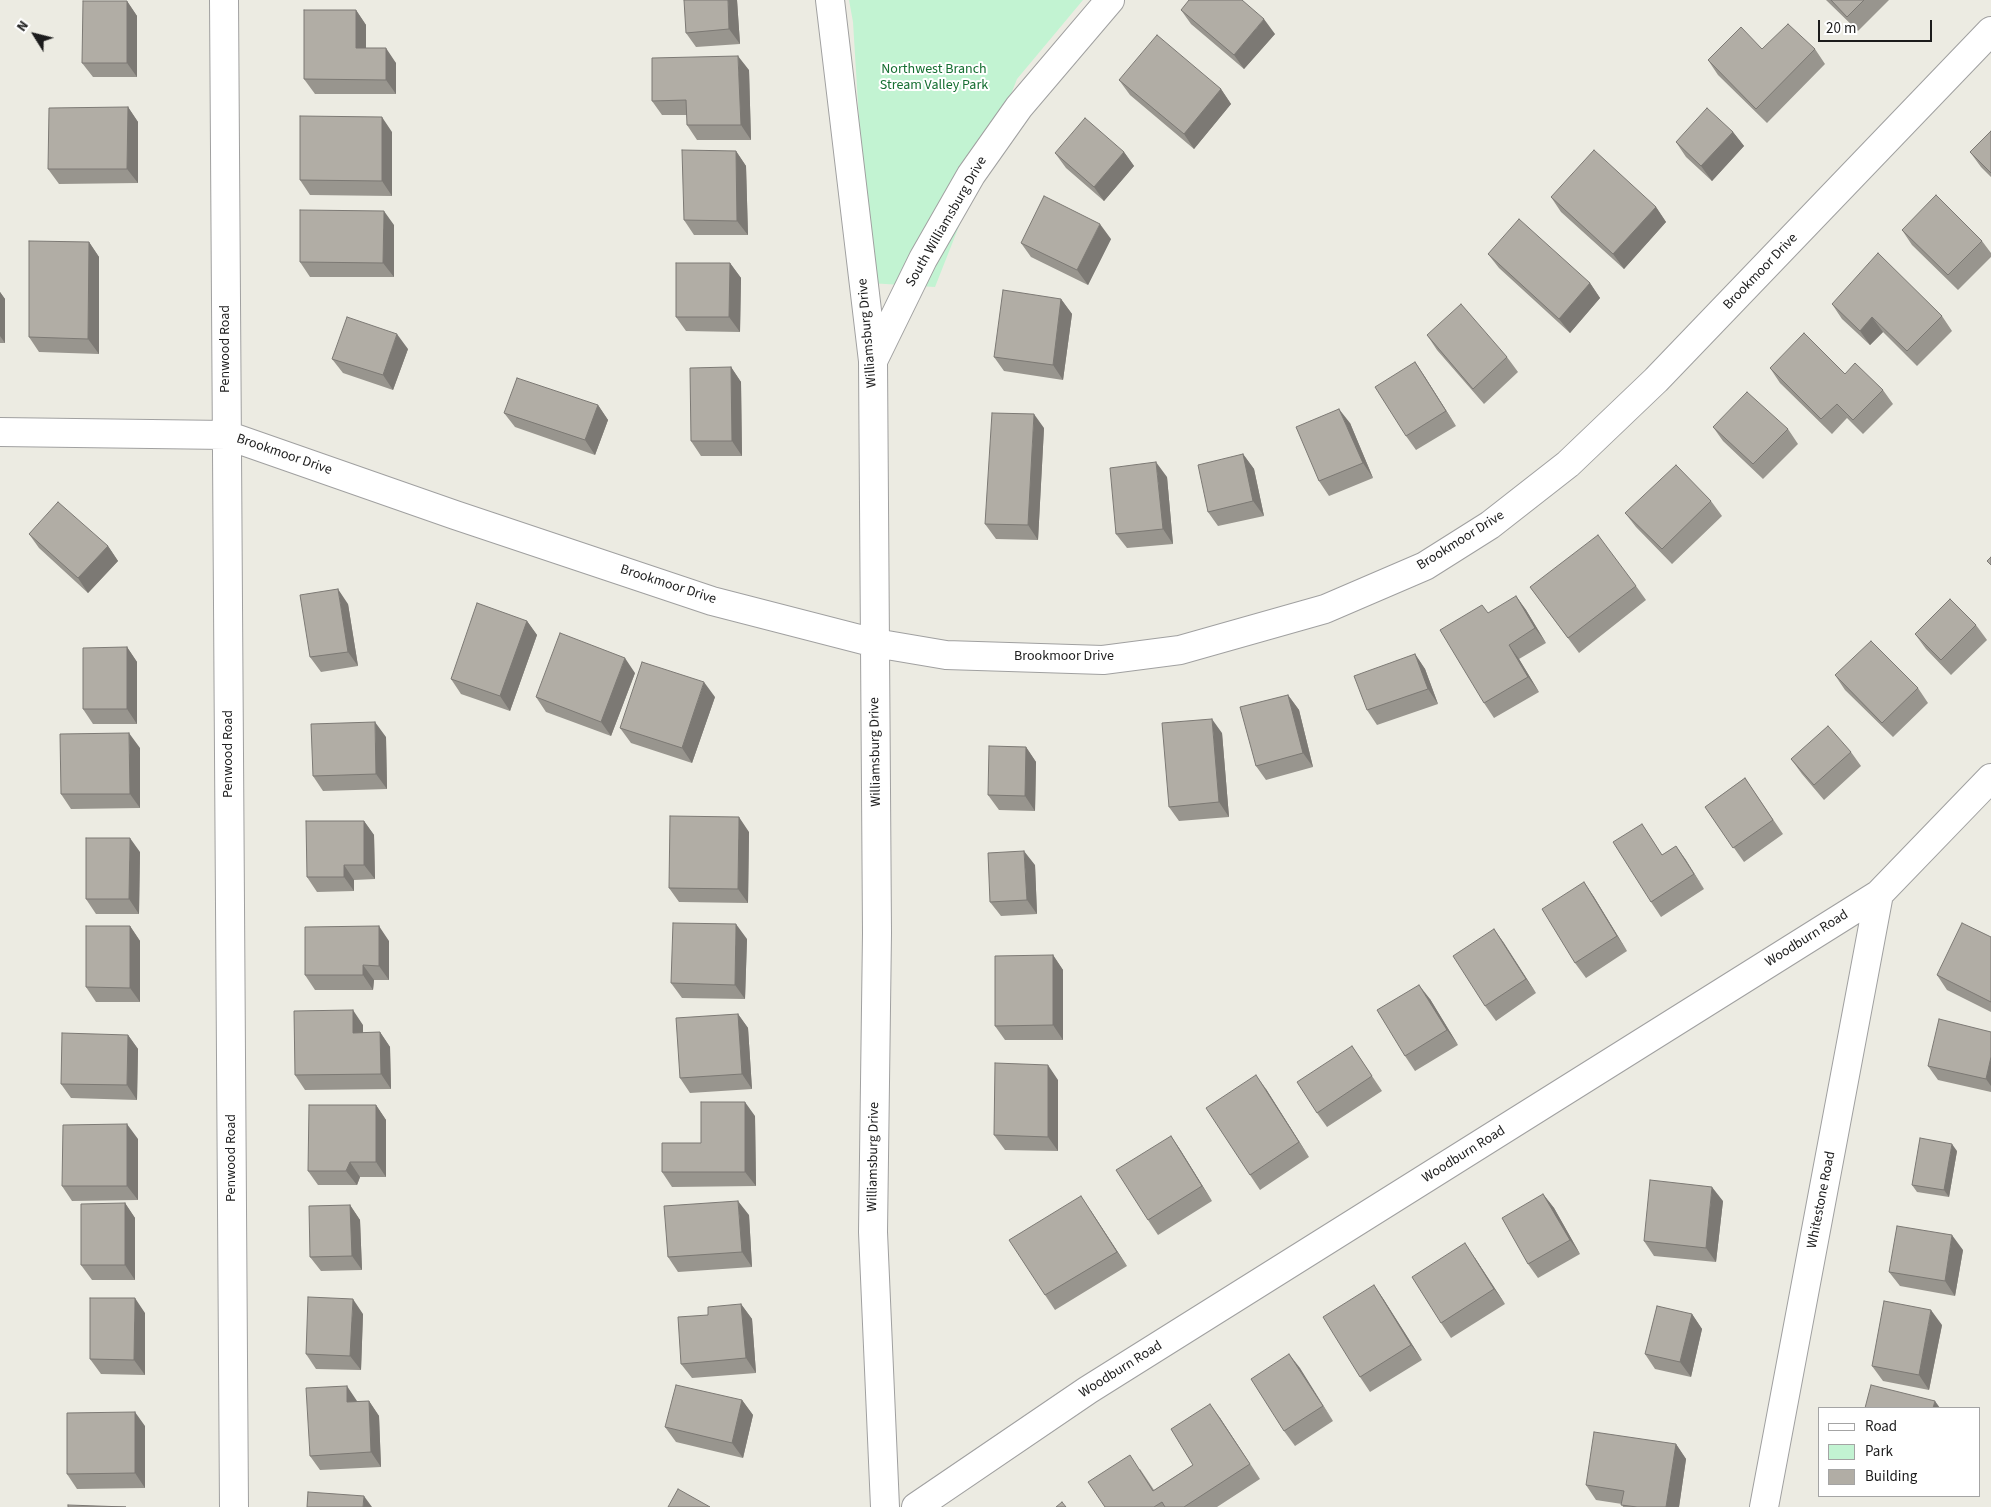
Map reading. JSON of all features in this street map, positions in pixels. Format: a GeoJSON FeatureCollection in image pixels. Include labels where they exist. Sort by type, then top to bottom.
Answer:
{"type":"FeatureCollection","features":[{"type":"Feature","properties":{"kind":"street","name":"Penwood Road"},"geometry":{"type":"LineString","coordinates":[[224,0],[234,1507]]}},
{"type":"Feature","properties":{"kind":"street","name":"Williamsburg Drive"},"geometry":{"type":"LineString","coordinates":[[830,0],[874,361],[878,933],[873,1232],[885,1507]]}},
{"type":"Feature","properties":{"kind":"street","name":"South Williamsburg Drive"},"geometry":{"type":"LineString","coordinates":[[874,361],[923,259],[970,174],[1019,108],[1110,0]]}},
{"type":"Feature","properties":{"kind":"street","name":"Brookmoor Drive"},"geometry":{"type":"LineString","coordinates":[[0,432],[226,435],[455,515],[712,601],[875,644],[946,655],[1103,660],[1180,650],[1325,609],[1425,566],[1490,525],[1582,451],[1656,380],[1991,31]]}},
{"type":"Feature","properties":{"kind":"street","name":"Woodburn Road"},"geometry":{"type":"LineString","coordinates":[[916,1507],[1088,1390],[1879,894],[1991,778]]}},
{"type":"Feature","properties":{"kind":"street","name":"Whitestone Road"},"geometry":{"type":"LineString","coordinates":[[1764,1507],[1879,894]]}},
{"type":"Feature","properties":{"kind":"green space","name":"Northwest Branch Stream Valley Park"},"geometry":{"type":"Polygon","coordinates":[[[849,0],[1083,0],[1017,79],[935,287],[869,283],[853,22],[849,0]]]}},
{"type":"Feature","properties":{"kind":"building"},"geometry":{"type":"Polygon","coordinates":[[[684,0],[728,0],[729,29],[686,33],[684,0]]]}},
{"type":"Feature","properties":{"kind":"building"},"geometry":{"type":"Polygon","coordinates":[[[1189,0],[1242,0],[1264,19],[1234,55],[1181,10],[1189,0]]]}},
{"type":"Feature","properties":{"kind":"building"},"geometry":{"type":"Polygon","coordinates":[[[1831,0],[1864,0],[1847,17],[1831,0]]]}},
{"type":"Feature","properties":{"kind":"building"},"geometry":{"type":"Polygon","coordinates":[[[83,1],[127,1],[127,63],[82,63],[83,1]]]}},
{"type":"Feature","properties":{"kind":"building"},"geometry":{"type":"Polygon","coordinates":[[[304,10],[356,10],[356,48],[386,48],[386,80],[304,79],[304,10]]]}},
{"type":"Feature","properties":{"kind":"building"},"geometry":{"type":"Polygon","coordinates":[[[1788,24],[1815,49],[1756,109],[1708,60],[1741,27],[1762,49],[1788,24]]]}},
{"type":"Feature","properties":{"kind":"building"},"geometry":{"type":"Polygon","coordinates":[[[1157,35],[1221,89],[1184,134],[1119,80],[1157,35]]]}},
{"type":"Feature","properties":{"kind":"building"},"geometry":{"type":"Polygon","coordinates":[[[738,56],[741,125],[687,125],[686,100],[652,101],[652,58],[738,56]]]}},
{"type":"Feature","properties":{"kind":"building"},"geometry":{"type":"Polygon","coordinates":[[[128,107],[127,169],[48,169],[49,108],[128,107]]]}},
{"type":"Feature","properties":{"kind":"building"},"geometry":{"type":"Polygon","coordinates":[[[1707,108],[1733,132],[1701,166],[1676,142],[1707,108]]]}},
{"type":"Feature","properties":{"kind":"building"},"geometry":{"type":"Polygon","coordinates":[[[300,116],[382,117],[382,181],[300,180],[300,116]]]}},
{"type":"Feature","properties":{"kind":"building"},"geometry":{"type":"Polygon","coordinates":[[[1085,118],[1124,152],[1094,187],[1055,153],[1085,118]]]}},
{"type":"Feature","properties":{"kind":"building"},"geometry":{"type":"Polygon","coordinates":[[[1991,131],[1991,173],[1970,152],[1991,131]]]}},
{"type":"Feature","properties":{"kind":"building"},"geometry":{"type":"Polygon","coordinates":[[[682,150],[736,151],[737,221],[684,220],[682,150]]]}},
{"type":"Feature","properties":{"kind":"building"},"geometry":{"type":"Polygon","coordinates":[[[1594,150],[1656,207],[1613,254],[1551,197],[1594,150]]]}},
{"type":"Feature","properties":{"kind":"building"},"geometry":{"type":"Polygon","coordinates":[[[1936,195],[1982,241],[1948,275],[1902,230],[1936,195]]]}},
{"type":"Feature","properties":{"kind":"building"},"geometry":{"type":"Polygon","coordinates":[[[1044,196],[1100,224],[1077,270],[1021,243],[1044,196]]]}},
{"type":"Feature","properties":{"kind":"building"},"geometry":{"type":"Polygon","coordinates":[[[300,210],[384,211],[383,263],[300,262],[300,210]]]}},
{"type":"Feature","properties":{"kind":"building"},"geometry":{"type":"Polygon","coordinates":[[[1519,219],[1590,283],[1559,319],[1488,254],[1519,219]]]}},
{"type":"Feature","properties":{"kind":"building"},"geometry":{"type":"Polygon","coordinates":[[[29,241],[89,242],[88,339],[29,337],[29,241]]]}},
{"type":"Feature","properties":{"kind":"building"},"geometry":{"type":"Polygon","coordinates":[[[1878,253],[1942,316],[1907,351],[1872,317],[1860,331],[1832,304],[1878,253]]]}},
{"type":"Feature","properties":{"kind":"building"},"geometry":{"type":"Polygon","coordinates":[[[676,263],[730,263],[729,317],[676,317],[676,263]]]}},
{"type":"Feature","properties":{"kind":"building"},"geometry":{"type":"Polygon","coordinates":[[[1003,290],[1061,299],[1053,365],[994,357],[1003,290]]]}},
{"type":"Feature","properties":{"kind":"building"},"geometry":{"type":"Polygon","coordinates":[[[1461,304],[1507,357],[1473,389],[1427,335],[1461,304]]]}},
{"type":"Feature","properties":{"kind":"building"},"geometry":{"type":"Polygon","coordinates":[[[347,317],[397,334],[383,375],[332,359],[347,317]]]}},
{"type":"Feature","properties":{"kind":"building"},"geometry":{"type":"Polygon","coordinates":[[[1804,333],[1845,374],[1855,363],[1883,390],[1853,420],[1837,404],[1821,419],[1770,368],[1804,333]]]}},
{"type":"Feature","properties":{"kind":"building"},"geometry":{"type":"Polygon","coordinates":[[[1415,362],[1446,411],[1406,436],[1375,387],[1415,362]]]}},
{"type":"Feature","properties":{"kind":"building"},"geometry":{"type":"Polygon","coordinates":[[[731,367],[732,441],[691,441],[690,368],[731,367]]]}},
{"type":"Feature","properties":{"kind":"building"},"geometry":{"type":"Polygon","coordinates":[[[517,378],[598,405],[585,440],[504,413],[517,378]]]}},
{"type":"Feature","properties":{"kind":"building"},"geometry":{"type":"Polygon","coordinates":[[[1747,392],[1788,429],[1753,464],[1713,427],[1747,392]]]}},
{"type":"Feature","properties":{"kind":"building"},"geometry":{"type":"Polygon","coordinates":[[[1339,409],[1363,463],[1319,481],[1296,427],[1339,409]]]}},
{"type":"Feature","properties":{"kind":"building"},"geometry":{"type":"Polygon","coordinates":[[[992,413],[1034,414],[1028,525],[985,524],[992,413]]]}},
{"type":"Feature","properties":{"kind":"building"},"geometry":{"type":"Polygon","coordinates":[[[1243,454],[1253,501],[1208,512],[1198,465],[1243,454]]]}},
{"type":"Feature","properties":{"kind":"building"},"geometry":{"type":"Polygon","coordinates":[[[1156,462],[1163,529],[1116,534],[1110,468],[1156,462]]]}},
{"type":"Feature","properties":{"kind":"building"},"geometry":{"type":"Polygon","coordinates":[[[1676,465],[1711,501],[1662,549],[1625,513],[1676,465]]]}},
{"type":"Feature","properties":{"kind":"building"},"geometry":{"type":"Polygon","coordinates":[[[58,502],[108,546],[78,578],[29,534],[58,502]]]}},
{"type":"Feature","properties":{"kind":"building"},"geometry":{"type":"Polygon","coordinates":[[[1598,535],[1636,586],[1568,638],[1530,587],[1598,535]]]}},
{"type":"Feature","properties":{"kind":"building"},"geometry":{"type":"Polygon","coordinates":[[[1991,557],[1991,565],[1987,561],[1991,557]]]}},
{"type":"Feature","properties":{"kind":"building"},"geometry":{"type":"Polygon","coordinates":[[[338,589],[348,652],[310,657],[300,595],[338,589]]]}},
{"type":"Feature","properties":{"kind":"building"},"geometry":{"type":"Polygon","coordinates":[[[1516,596],[1535,628],[1509,645],[1528,677],[1484,703],[1440,630],[1482,605],[1488,613],[1516,596]]]}},
{"type":"Feature","properties":{"kind":"building"},"geometry":{"type":"Polygon","coordinates":[[[1950,599],[1976,625],[1941,660],[1915,634],[1950,599]]]}},
{"type":"Feature","properties":{"kind":"building"},"geometry":{"type":"Polygon","coordinates":[[[477,603],[527,621],[500,696],[451,679],[477,603]]]}},
{"type":"Feature","properties":{"kind":"building"},"geometry":{"type":"Polygon","coordinates":[[[560,633],[625,658],[601,722],[536,697],[560,633]]]}},
{"type":"Feature","properties":{"kind":"building"},"geometry":{"type":"Polygon","coordinates":[[[1871,641],[1918,688],[1882,723],[1835,675],[1871,641]]]}},
{"type":"Feature","properties":{"kind":"building"},"geometry":{"type":"Polygon","coordinates":[[[127,647],[127,709],[83,709],[83,648],[127,647]]]}},
{"type":"Feature","properties":{"kind":"building"},"geometry":{"type":"Polygon","coordinates":[[[1415,654],[1428,689],[1367,710],[1354,676],[1415,654]]]}},
{"type":"Feature","properties":{"kind":"building"},"geometry":{"type":"Polygon","coordinates":[[[642,662],[704,682],[682,748],[620,728],[642,662]]]}},
{"type":"Feature","properties":{"kind":"building"},"geometry":{"type":"Polygon","coordinates":[[[1288,695],[1303,753],[1256,766],[1240,707],[1288,695]]]}},
{"type":"Feature","properties":{"kind":"building"},"geometry":{"type":"Polygon","coordinates":[[[1212,719],[1219,802],[1169,807],[1162,723],[1212,719]]]}},
{"type":"Feature","properties":{"kind":"building"},"geometry":{"type":"Polygon","coordinates":[[[375,722],[376,774],[313,776],[311,724],[375,722]]]}},
{"type":"Feature","properties":{"kind":"building"},"geometry":{"type":"Polygon","coordinates":[[[1828,726],[1851,752],[1814,785],[1791,759],[1828,726]]]}},
{"type":"Feature","properties":{"kind":"building"},"geometry":{"type":"Polygon","coordinates":[[[129,733],[130,794],[61,794],[60,734],[129,733]]]}},
{"type":"Feature","properties":{"kind":"building"},"geometry":{"type":"Polygon","coordinates":[[[989,746],[1026,747],[1025,796],[988,795],[989,746]]]}},
{"type":"Feature","properties":{"kind":"building"},"geometry":{"type":"Polygon","coordinates":[[[1745,778],[1773,820],[1733,848],[1705,807],[1745,778]]]}},
{"type":"Feature","properties":{"kind":"building"},"geometry":{"type":"Polygon","coordinates":[[[670,816],[739,817],[738,889],[669,888],[670,816]]]}},
{"type":"Feature","properties":{"kind":"building"},"geometry":{"type":"Polygon","coordinates":[[[306,821],[364,821],[364,865],[344,865],[344,877],[307,877],[306,821]]]}},
{"type":"Feature","properties":{"kind":"building"},"geometry":{"type":"Polygon","coordinates":[[[1642,824],[1662,855],[1676,846],[1694,874],[1651,902],[1613,842],[1642,824]]]}},
{"type":"Feature","properties":{"kind":"building"},"geometry":{"type":"Polygon","coordinates":[[[86,838],[130,838],[129,899],[86,899],[86,838]]]}},
{"type":"Feature","properties":{"kind":"building"},"geometry":{"type":"Polygon","coordinates":[[[1024,851],[1027,900],[990,902],[988,853],[1024,851]]]}},
{"type":"Feature","properties":{"kind":"building"},"geometry":{"type":"Polygon","coordinates":[[[1584,882],[1617,936],[1575,963],[1542,909],[1584,882]]]}},
{"type":"Feature","properties":{"kind":"building"},"geometry":{"type":"Polygon","coordinates":[[[673,923],[736,924],[735,985],[671,983],[673,923]]]}},
{"type":"Feature","properties":{"kind":"building"},"geometry":{"type":"Polygon","coordinates":[[[1962,923],[1991,937],[1991,1002],[1937,975],[1962,923]]]}},
{"type":"Feature","properties":{"kind":"building"},"geometry":{"type":"Polygon","coordinates":[[[86,926],[130,926],[130,988],[86,987],[86,926]]]}},
{"type":"Feature","properties":{"kind":"building"},"geometry":{"type":"Polygon","coordinates":[[[379,926],[379,966],[363,965],[363,975],[305,975],[305,927],[379,926]]]}},
{"type":"Feature","properties":{"kind":"building"},"geometry":{"type":"Polygon","coordinates":[[[1494,929],[1526,979],[1485,1006],[1453,956],[1494,929]]]}},
{"type":"Feature","properties":{"kind":"building"},"geometry":{"type":"Polygon","coordinates":[[[1053,955],[1053,1025],[995,1026],[995,956],[1053,955]]]}},
{"type":"Feature","properties":{"kind":"building"},"geometry":{"type":"Polygon","coordinates":[[[1419,985],[1447,1030],[1405,1056],[1377,1010],[1419,985]]]}},
{"type":"Feature","properties":{"kind":"building"},"geometry":{"type":"Polygon","coordinates":[[[353,1010],[353,1033],[380,1032],[381,1074],[295,1075],[294,1011],[353,1010]]]}},
{"type":"Feature","properties":{"kind":"building"},"geometry":{"type":"Polygon","coordinates":[[[738,1014],[742,1074],[680,1078],[676,1018],[738,1014]]]}},
{"type":"Feature","properties":{"kind":"building"},"geometry":{"type":"Polygon","coordinates":[[[1939,1019],[1991,1032],[1991,1057],[1986,1079],[1928,1066],[1939,1019]]]}},
{"type":"Feature","properties":{"kind":"building"},"geometry":{"type":"Polygon","coordinates":[[[62,1033],[128,1035],[127,1085],[61,1084],[62,1033]]]}},
{"type":"Feature","properties":{"kind":"building"},"geometry":{"type":"Polygon","coordinates":[[[1352,1046],[1372,1076],[1317,1113],[1297,1082],[1352,1046]]]}},
{"type":"Feature","properties":{"kind":"building"},"geometry":{"type":"Polygon","coordinates":[[[995,1063],[1048,1065],[1048,1137],[994,1135],[995,1063]]]}},
{"type":"Feature","properties":{"kind":"building"},"geometry":{"type":"Polygon","coordinates":[[[1256,1075],[1299,1142],[1250,1175],[1206,1108],[1256,1075]]]}},
{"type":"Feature","properties":{"kind":"building"},"geometry":{"type":"Polygon","coordinates":[[[701,1102],[745,1102],[745,1172],[662,1172],[662,1143],[701,1143],[701,1102]]]}},
{"type":"Feature","properties":{"kind":"building"},"geometry":{"type":"Polygon","coordinates":[[[309,1105],[376,1105],[376,1162],[350,1162],[346,1171],[308,1171],[309,1105]]]}},
{"type":"Feature","properties":{"kind":"building"},"geometry":{"type":"Polygon","coordinates":[[[127,1124],[127,1186],[62,1186],[63,1125],[127,1124]]]}},
{"type":"Feature","properties":{"kind":"building"},"geometry":{"type":"Polygon","coordinates":[[[1171,1136],[1202,1186],[1148,1220],[1116,1170],[1171,1136]]]}},
{"type":"Feature","properties":{"kind":"building"},"geometry":{"type":"Polygon","coordinates":[[[1920,1138],[1952,1144],[1944,1190],[1912,1185],[1920,1138]]]}},
{"type":"Feature","properties":{"kind":"building"},"geometry":{"type":"Polygon","coordinates":[[[1650,1180],[1712,1187],[1706,1248],[1644,1241],[1650,1180]]]}},
{"type":"Feature","properties":{"kind":"building"},"geometry":{"type":"Polygon","coordinates":[[[1543,1194],[1570,1240],[1528,1264],[1502,1218],[1543,1194]]]}},
{"type":"Feature","properties":{"kind":"building"},"geometry":{"type":"Polygon","coordinates":[[[1081,1196],[1117,1252],[1045,1295],[1009,1240],[1081,1196]]]}},
{"type":"Feature","properties":{"kind":"building"},"geometry":{"type":"Polygon","coordinates":[[[738,1201],[742,1252],[668,1257],[664,1206],[738,1201]]]}},
{"type":"Feature","properties":{"kind":"building"},"geometry":{"type":"Polygon","coordinates":[[[125,1203],[125,1265],[81,1265],[81,1204],[125,1203]]]}},
{"type":"Feature","properties":{"kind":"building"},"geometry":{"type":"Polygon","coordinates":[[[350,1205],[352,1256],[310,1257],[309,1206],[350,1205]]]}},
{"type":"Feature","properties":{"kind":"building"},"geometry":{"type":"Polygon","coordinates":[[[1897,1226],[1952,1235],[1945,1281],[1889,1272],[1897,1226]]]}},
{"type":"Feature","properties":{"kind":"building"},"geometry":{"type":"Polygon","coordinates":[[[1465,1243],[1494,1289],[1441,1323],[1412,1277],[1465,1243]]]}},
{"type":"Feature","properties":{"kind":"building"},"geometry":{"type":"Polygon","coordinates":[[[1374,1285],[1411,1345],[1360,1377],[1323,1317],[1374,1285]]]}},
{"type":"Feature","properties":{"kind":"building"},"geometry":{"type":"Polygon","coordinates":[[[308,1297],[353,1299],[350,1356],[306,1354],[308,1297]]]}},
{"type":"Feature","properties":{"kind":"building"},"geometry":{"type":"Polygon","coordinates":[[[90,1298],[135,1298],[134,1360],[90,1359],[90,1298]]]}},
{"type":"Feature","properties":{"kind":"building"},"geometry":{"type":"Polygon","coordinates":[[[1884,1301],[1931,1310],[1919,1375],[1872,1366],[1884,1301]]]}},
{"type":"Feature","properties":{"kind":"building"},"geometry":{"type":"Polygon","coordinates":[[[741,1304],[746,1358],[681,1364],[678,1317],[708,1315],[708,1307],[741,1304]]]}},
{"type":"Feature","properties":{"kind":"building"},"geometry":{"type":"Polygon","coordinates":[[[1657,1306],[1692,1314],[1680,1362],[1645,1354],[1657,1306]]]}},
{"type":"Feature","properties":{"kind":"building"},"geometry":{"type":"Polygon","coordinates":[[[1289,1354],[1323,1406],[1284,1431],[1251,1379],[1289,1354]]]}},
{"type":"Feature","properties":{"kind":"building"},"geometry":{"type":"Polygon","coordinates":[[[676,1385],[742,1400],[732,1443],[665,1427],[676,1385]]]}},
{"type":"Feature","properties":{"kind":"building"},"geometry":{"type":"Polygon","coordinates":[[[1871,1385],[1935,1401],[1933,1407],[1865,1407],[1871,1385]]]}},
{"type":"Feature","properties":{"kind":"building"},"geometry":{"type":"Polygon","coordinates":[[[347,1386],[347,1402],[369,1401],[371,1452],[310,1456],[306,1388],[347,1386]]]}},
{"type":"Feature","properties":{"kind":"building"},"geometry":{"type":"Polygon","coordinates":[[[1210,1404],[1250,1464],[1184,1507],[1165,1507],[1162,1502],[1154,1507],[1105,1507],[1088,1482],[1130,1455],[1153,1491],[1193,1465],[1171,1429],[1210,1404]]]}},
{"type":"Feature","properties":{"kind":"building"},"geometry":{"type":"Polygon","coordinates":[[[135,1412],[135,1473],[67,1474],[67,1413],[135,1412]]]}},
{"type":"Feature","properties":{"kind":"building"},"geometry":{"type":"Polygon","coordinates":[[[1594,1432],[1676,1444],[1666,1507],[1621,1505],[1624,1491],[1586,1485],[1594,1432]]]}},
{"type":"Feature","properties":{"kind":"building"},"geometry":{"type":"Polygon","coordinates":[[[678,1489],[710,1507],[668,1507],[678,1489]]]}},
{"type":"Feature","properties":{"kind":"building"},"geometry":{"type":"Polygon","coordinates":[[[308,1492],[364,1496],[363,1507],[307,1507],[308,1492]]]}},
{"type":"Feature","properties":{"kind":"building"},"geometry":{"type":"Polygon","coordinates":[[[1062,1502],[1066,1507],[1056,1507],[1062,1502]]]}},
{"type":"Feature","properties":{"kind":"building"},"geometry":{"type":"Polygon","coordinates":[[[68,1505],[126,1507],[68,1507],[68,1505]]]}}]}
